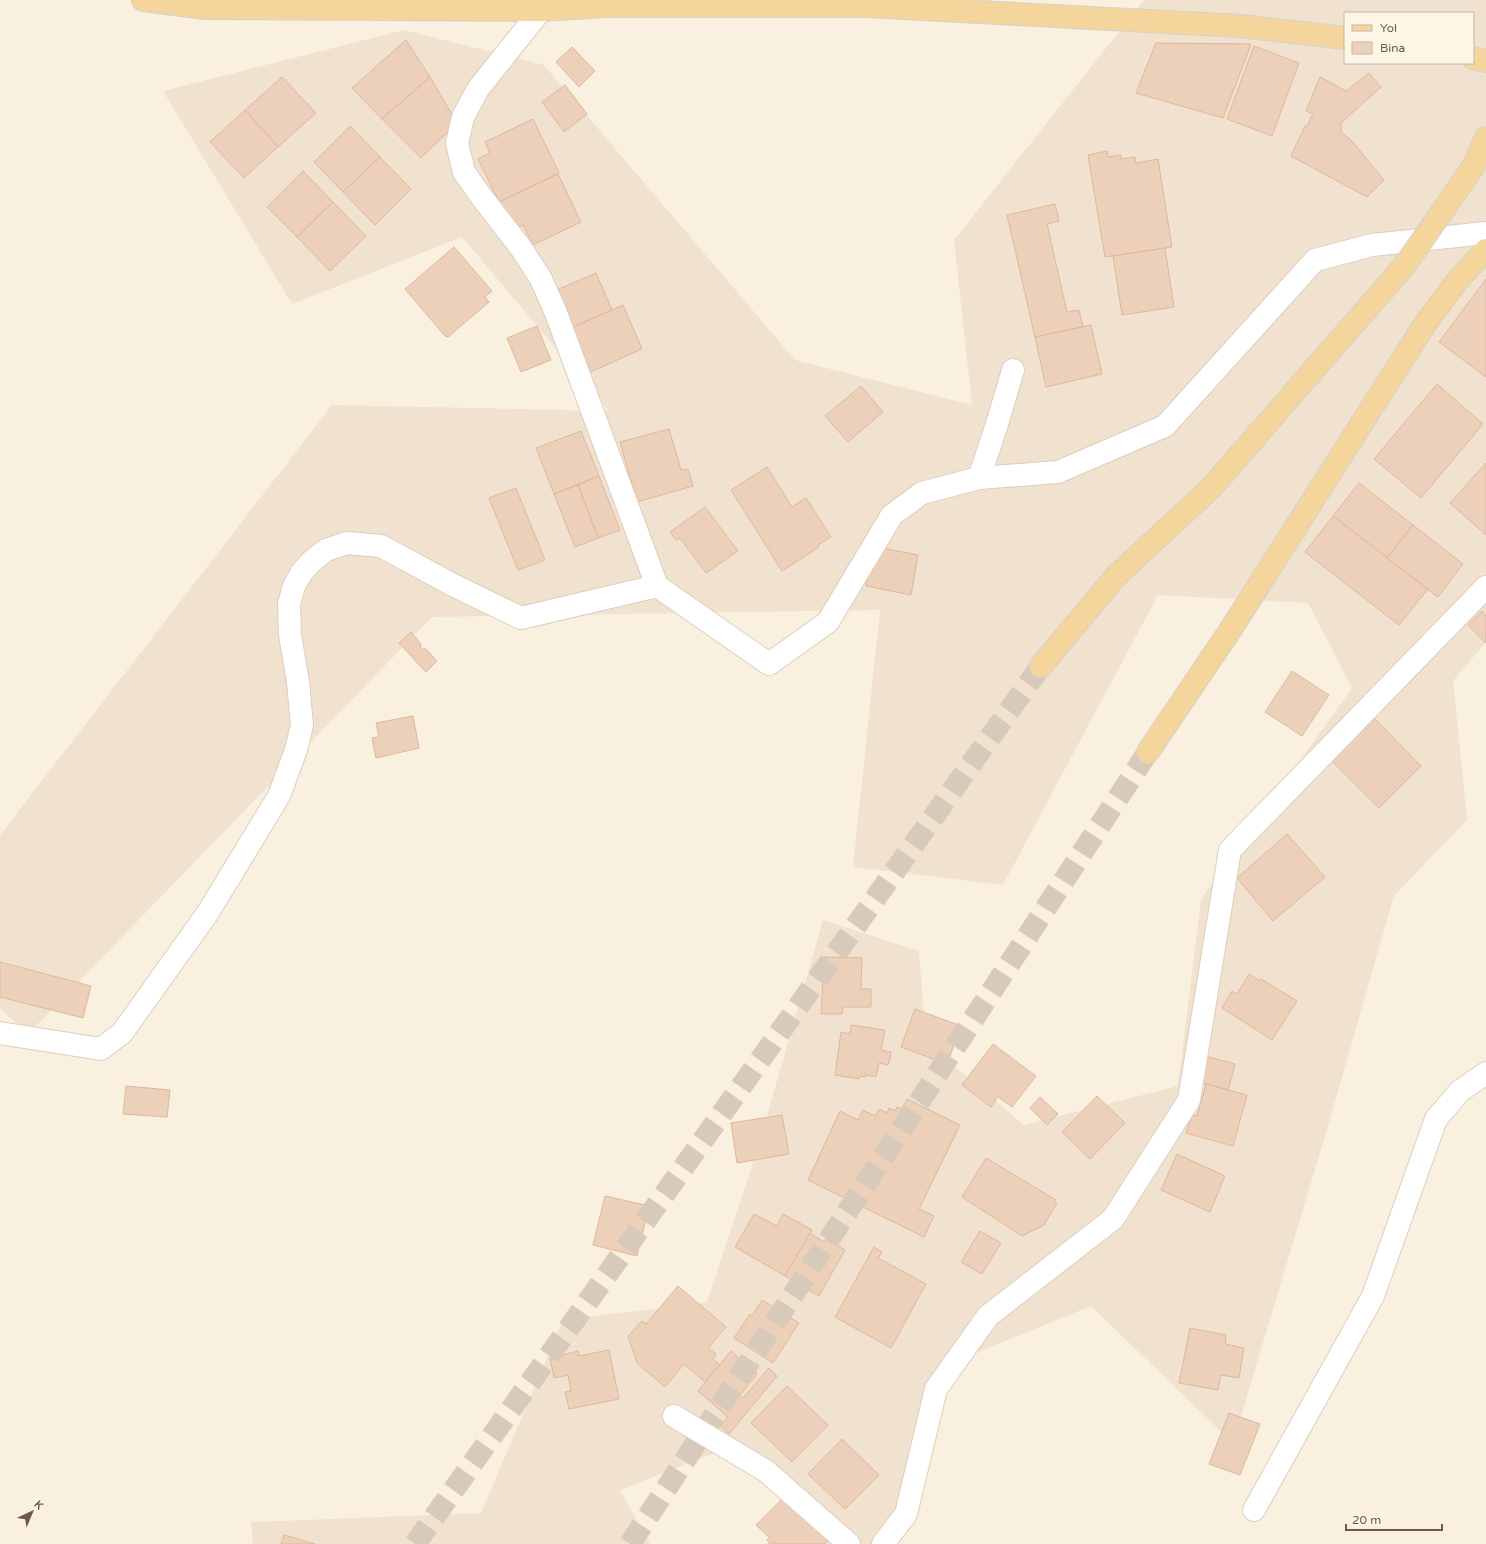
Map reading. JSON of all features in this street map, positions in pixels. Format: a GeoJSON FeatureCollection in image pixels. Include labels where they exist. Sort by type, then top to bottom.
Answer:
{"type":"FeatureCollection","features":[{"type":"Feature","properties":{"kind":"main road"},"geometry":{"type":"LineString","coordinates":[[143,0],[206,8],[541,10],[605,6],[867,6],[1241,26],[1344,38]]}},
{"type":"Feature","properties":{"kind":"main road"},"geometry":{"type":"LineString","coordinates":[[1474,58],[1486,61]]}},
{"type":"Feature","properties":{"kind":"main road"},"geometry":{"type":"LineString","coordinates":[[1041,666],[1117,575],[1210,489],[1405,265],[1473,167],[1486,138]]}},
{"type":"Feature","properties":{"kind":"main road"},"geometry":{"type":"LineString","coordinates":[[1148,752],[1231,630],[1425,324],[1458,280],[1486,250]]}},
{"type":"Feature","properties":{"kind":"street"},"geometry":{"type":"LineString","coordinates":[[541,10],[478,89],[463,117],[457,142],[464,172],[521,248],[541,279],[559,321],[657,586],[769,664],[828,622],[892,515],[922,493],[978,478],[1058,472],[1165,426],[1316,260],[1372,245],[1486,233]]}},
{"type":"Feature","properties":{"kind":"street"},"geometry":{"type":"LineString","coordinates":[[978,478],[997,424],[1013,370]]}},
{"type":"Feature","properties":{"kind":"street"},"geometry":{"type":"LineString","coordinates":[[0,1033],[101,1049],[122,1033],[207,914],[279,796],[296,750],[302,725],[298,682],[290,635],[289,604],[294,586],[302,572],[326,550],[347,543],[381,546],[453,585],[521,618],[657,586]]}},
{"type":"Feature","properties":{"kind":"street"},"geometry":{"type":"LineString","coordinates":[[883,1544],[906,1514],[936,1389],[988,1316],[1113,1219],[1189,1100],[1230,850],[1486,587]]}},
{"type":"Feature","properties":{"kind":"street"},"geometry":{"type":"LineString","coordinates":[[1254,1510],[1373,1296],[1436,1119],[1460,1091],[1486,1073]]}},
{"type":"Feature","properties":{"kind":"street"},"geometry":{"type":"LineString","coordinates":[[674,1416],[766,1471],[849,1544]]}},
{"type":"Feature","properties":{"kind":"shaded area"},"geometry":{"type":"Polygon","coordinates":[[[1144,0],[1486,0],[1486,642],[1453,681],[1467,820],[1394,896],[1328,1126],[1233,1443],[1091,1306],[954,1362],[884,1544],[853,1544],[720,1451],[620,1490],[650,1544],[253,1544],[251,1522],[481,1513],[563,1320],[707,1302],[757,1151],[823,920],[919,951],[926,1042],[1024,1125],[1178,1086],[1201,899],[1352,688],[1308,603],[1158,595],[1003,885],[853,867],[880,610],[432,617],[28,1034],[0,1009],[0,835],[332,405],[609,411],[462,237],[292,304],[163,91],[404,30],[544,65],[795,360],[972,405],[954,240],[1144,0]]]}},
{"type":"Feature","properties":{"kind":"building"},"geometry":{"type":"Polygon","coordinates":[[[406,40],[430,77],[382,119],[352,88],[406,40]]]}},
{"type":"Feature","properties":{"kind":"building"},"geometry":{"type":"Polygon","coordinates":[[[1156,43],[1251,44],[1223,118],[1136,93],[1156,43]]]}},
{"type":"Feature","properties":{"kind":"building"},"geometry":{"type":"Polygon","coordinates":[[[1254,46],[1299,63],[1272,136],[1227,119],[1254,46]]]}},
{"type":"Feature","properties":{"kind":"building"},"geometry":{"type":"Polygon","coordinates":[[[572,47],[595,71],[579,87],[556,62],[572,47]]]}},
{"type":"Feature","properties":{"kind":"building"},"geometry":{"type":"Polygon","coordinates":[[[1369,73],[1381,87],[1341,123],[1341,132],[1351,140],[1384,180],[1367,197],[1291,156],[1305,126],[1307,126],[1313,114],[1306,111],[1320,77],[1346,91],[1369,73]]]}},
{"type":"Feature","properties":{"kind":"building"},"geometry":{"type":"Polygon","coordinates":[[[282,77],[316,113],[278,147],[245,110],[282,77]]]}},
{"type":"Feature","properties":{"kind":"building"},"geometry":{"type":"Polygon","coordinates":[[[430,77],[457,123],[421,158],[382,119],[430,77]]]}},
{"type":"Feature","properties":{"kind":"building"},"geometry":{"type":"Polygon","coordinates":[[[565,85],[587,114],[564,132],[542,102],[565,85]]]}},
{"type":"Feature","properties":{"kind":"building"},"geometry":{"type":"Polygon","coordinates":[[[245,110],[278,147],[244,178],[210,142],[245,110]]]}},
{"type":"Feature","properties":{"kind":"building"},"geometry":{"type":"Polygon","coordinates":[[[533,119],[559,173],[499,202],[478,159],[490,153],[485,142],[533,119]]]}},
{"type":"Feature","properties":{"kind":"building"},"geometry":{"type":"Polygon","coordinates":[[[350,126],[380,157],[343,192],[314,162],[350,126]]]}},
{"type":"Feature","properties":{"kind":"building"},"geometry":{"type":"Polygon","coordinates":[[[1107,151],[1108,157],[1121,155],[1121,159],[1135,157],[1136,163],[1158,159],[1172,247],[1105,257],[1088,155],[1107,151]]]}},
{"type":"Feature","properties":{"kind":"building"},"geometry":{"type":"Polygon","coordinates":[[[380,157],[411,189],[375,225],[343,192],[380,157]]]}},
{"type":"Feature","properties":{"kind":"building"},"geometry":{"type":"Polygon","coordinates":[[[303,171],[333,202],[297,237],[267,207],[303,171]]]}},
{"type":"Feature","properties":{"kind":"building"},"geometry":{"type":"Polygon","coordinates":[[[558,174],[581,222],[533,245],[523,225],[513,230],[499,202],[558,174]]]}},
{"type":"Feature","properties":{"kind":"building"},"geometry":{"type":"Polygon","coordinates":[[[333,202],[366,236],[330,271],[297,237],[333,202]]]}},
{"type":"Feature","properties":{"kind":"building"},"geometry":{"type":"Polygon","coordinates":[[[1055,204],[1059,221],[1047,224],[1067,312],[1079,310],[1083,327],[1035,337],[1007,215],[1055,204]]]}},
{"type":"Feature","properties":{"kind":"building"},"geometry":{"type":"Polygon","coordinates":[[[454,247],[492,291],[485,297],[489,302],[448,337],[445,336],[405,289],[454,247]]]}},
{"type":"Feature","properties":{"kind":"building"},"geometry":{"type":"Polygon","coordinates":[[[1165,248],[1174,307],[1122,315],[1113,256],[1165,248]]]}},
{"type":"Feature","properties":{"kind":"building"},"geometry":{"type":"Polygon","coordinates":[[[596,273],[612,310],[569,329],[552,292],[596,273]]]}},
{"type":"Feature","properties":{"kind":"building"},"geometry":{"type":"Polygon","coordinates":[[[1486,279],[1486,377],[1439,342],[1486,279]]]}},
{"type":"Feature","properties":{"kind":"building"},"geometry":{"type":"Polygon","coordinates":[[[623,305],[642,349],[588,373],[569,329],[623,305]]]}},
{"type":"Feature","properties":{"kind":"building"},"geometry":{"type":"Polygon","coordinates":[[[1091,325],[1102,374],[1046,387],[1035,337],[1091,325]]]}},
{"type":"Feature","properties":{"kind":"building"},"geometry":{"type":"Polygon","coordinates":[[[537,326],[551,360],[521,372],[507,338],[537,326]]]}},
{"type":"Feature","properties":{"kind":"building"},"geometry":{"type":"Polygon","coordinates":[[[1437,384],[1483,424],[1421,498],[1374,459],[1437,384]]]}},
{"type":"Feature","properties":{"kind":"building"},"geometry":{"type":"Polygon","coordinates":[[[861,386],[883,412],[848,442],[825,416],[861,386]]]}},
{"type":"Feature","properties":{"kind":"building"},"geometry":{"type":"Polygon","coordinates":[[[669,429],[681,470],[688,469],[693,486],[637,502],[620,442],[669,429]]]}},
{"type":"Feature","properties":{"kind":"building"},"geometry":{"type":"Polygon","coordinates":[[[581,431],[599,476],[554,494],[536,448],[581,431]]]}},
{"type":"Feature","properties":{"kind":"building"},"geometry":{"type":"Polygon","coordinates":[[[1486,463],[1486,535],[1450,503],[1486,463]]]}},
{"type":"Feature","properties":{"kind":"building"},"geometry":{"type":"Polygon","coordinates":[[[767,467],[792,507],[806,498],[831,537],[818,545],[819,547],[782,571],[731,490],[767,467]]]}},
{"type":"Feature","properties":{"kind":"building"},"geometry":{"type":"Polygon","coordinates":[[[599,476],[620,530],[598,538],[578,485],[599,476]]]}},
{"type":"Feature","properties":{"kind":"building"},"geometry":{"type":"Polygon","coordinates":[[[1359,483],[1413,525],[1387,558],[1333,516],[1359,483]]]}},
{"type":"Feature","properties":{"kind":"building"},"geometry":{"type":"Polygon","coordinates":[[[578,485],[598,538],[575,547],[554,494],[578,485]]]}},
{"type":"Feature","properties":{"kind":"building"},"geometry":{"type":"Polygon","coordinates":[[[516,488],[545,560],[518,570],[489,498],[516,488]]]}},
{"type":"Feature","properties":{"kind":"building"},"geometry":{"type":"Polygon","coordinates":[[[705,507],[738,551],[706,573],[680,538],[676,540],[670,532],[705,507]]]}},
{"type":"Feature","properties":{"kind":"building"},"geometry":{"type":"Polygon","coordinates":[[[1333,516],[1428,589],[1399,625],[1305,552],[1333,516]]]}},
{"type":"Feature","properties":{"kind":"building"},"geometry":{"type":"Polygon","coordinates":[[[1413,525],[1463,564],[1438,597],[1387,558],[1413,525]]]}},
{"type":"Feature","properties":{"kind":"building"},"geometry":{"type":"Polygon","coordinates":[[[882,548],[918,555],[911,595],[866,586],[872,553],[881,555],[882,548]]]}},
{"type":"Feature","properties":{"kind":"building"},"geometry":{"type":"Polygon","coordinates":[[[1482,611],[1486,616],[1486,643],[1468,625],[1482,611]]]}},
{"type":"Feature","properties":{"kind":"building"},"geometry":{"type":"Polygon","coordinates":[[[411,632],[421,644],[420,646],[422,649],[426,649],[437,661],[426,672],[399,643],[411,632]]]}},
{"type":"Feature","properties":{"kind":"building"},"geometry":{"type":"Polygon","coordinates":[[[1292,671],[1329,695],[1302,736],[1265,712],[1292,671]]]}},
{"type":"Feature","properties":{"kind":"building"},"geometry":{"type":"Polygon","coordinates":[[[413,716],[419,748],[376,758],[372,738],[379,737],[376,723],[413,716]]]}},
{"type":"Feature","properties":{"kind":"building"},"geometry":{"type":"Polygon","coordinates":[[[1373,717],[1421,766],[1379,808],[1330,759],[1373,717]]]}},
{"type":"Feature","properties":{"kind":"building"},"geometry":{"type":"Polygon","coordinates":[[[1287,834],[1325,877],[1273,921],[1237,878],[1287,834]]]}},
{"type":"Feature","properties":{"kind":"building"},"geometry":{"type":"Polygon","coordinates":[[[824,957],[862,958],[861,989],[871,989],[871,1007],[843,1007],[842,1014],[821,1014],[824,957]]]}},
{"type":"Feature","properties":{"kind":"building"},"geometry":{"type":"Polygon","coordinates":[[[0,962],[91,986],[83,1018],[0,997],[0,962]]]}},
{"type":"Feature","properties":{"kind":"building"},"geometry":{"type":"Polygon","coordinates":[[[1249,974],[1260,981],[1261,979],[1297,1001],[1272,1040],[1222,1008],[1232,991],[1237,994],[1249,974]]]}},
{"type":"Feature","properties":{"kind":"building"},"geometry":{"type":"Polygon","coordinates":[[[915,1009],[961,1026],[947,1064],[901,1047],[915,1009]]]}},
{"type":"Feature","properties":{"kind":"building"},"geometry":{"type":"Polygon","coordinates":[[[851,1025],[885,1030],[881,1050],[891,1052],[890,1059],[888,1065],[879,1063],[876,1077],[866,1075],[866,1077],[860,1076],[859,1079],[835,1075],[841,1032],[850,1034],[851,1025]]]}},
{"type":"Feature","properties":{"kind":"building"},"geometry":{"type":"Polygon","coordinates":[[[993,1044],[1036,1076],[1012,1107],[998,1097],[991,1107],[962,1085],[993,1044]]]}},
{"type":"Feature","properties":{"kind":"building"},"geometry":{"type":"Polygon","coordinates":[[[1205,1056],[1235,1064],[1228,1090],[1198,1082],[1205,1056]]]}},
{"type":"Feature","properties":{"kind":"building"},"geometry":{"type":"Polygon","coordinates":[[[1206,1084],[1247,1095],[1233,1146],[1186,1133],[1192,1115],[1197,1116],[1206,1084]]]}},
{"type":"Feature","properties":{"kind":"building"},"geometry":{"type":"Polygon","coordinates":[[[126,1086],[170,1090],[167,1117],[123,1114],[126,1086]]]}},
{"type":"Feature","properties":{"kind":"building"},"geometry":{"type":"Polygon","coordinates":[[[1097,1096],[1125,1123],[1090,1159],[1062,1132],[1097,1096]]]}},
{"type":"Feature","properties":{"kind":"building"},"geometry":{"type":"Polygon","coordinates":[[[1040,1097],[1058,1114],[1047,1125],[1030,1108],[1040,1097]]]}},
{"type":"Feature","properties":{"kind":"building"},"geometry":{"type":"Polygon","coordinates":[[[907,1099],[960,1125],[919,1209],[934,1216],[924,1237],[808,1180],[840,1111],[858,1120],[863,1110],[875,1116],[879,1109],[887,1113],[889,1108],[895,1111],[897,1107],[902,1109],[907,1099]]]}},
{"type":"Feature","properties":{"kind":"building"},"geometry":{"type":"Polygon","coordinates":[[[782,1115],[789,1154],[737,1163],[731,1123],[782,1115]]]}},
{"type":"Feature","properties":{"kind":"building"},"geometry":{"type":"Polygon","coordinates":[[[1177,1154],[1225,1176],[1210,1212],[1161,1190],[1177,1154]]]}},
{"type":"Feature","properties":{"kind":"building"},"geometry":{"type":"Polygon","coordinates":[[[986,1158],[1056,1200],[1055,1202],[1057,1203],[1044,1225],[1022,1236],[962,1197],[986,1158]]]}},
{"type":"Feature","properties":{"kind":"building"},"geometry":{"type":"Polygon","coordinates":[[[605,1196],[649,1206],[637,1256],[593,1245],[605,1196]]]}},
{"type":"Feature","properties":{"kind":"building"},"geometry":{"type":"Polygon","coordinates":[[[754,1214],[777,1226],[783,1214],[812,1230],[785,1276],[735,1247],[754,1214]]]}},
{"type":"Feature","properties":{"kind":"building"},"geometry":{"type":"Polygon","coordinates":[[[980,1231],[1001,1243],[982,1274],[961,1262],[980,1231]]]}},
{"type":"Feature","properties":{"kind":"building"},"geometry":{"type":"Polygon","coordinates":[[[810,1233],[824,1242],[826,1239],[845,1250],[819,1296],[785,1276],[810,1233]]]}},
{"type":"Feature","properties":{"kind":"building"},"geometry":{"type":"Polygon","coordinates":[[[874,1247],[882,1252],[878,1258],[926,1284],[891,1348],[835,1317],[874,1247]]]}},
{"type":"Feature","properties":{"kind":"building"},"geometry":{"type":"Polygon","coordinates":[[[678,1286],[726,1327],[708,1348],[716,1354],[713,1359],[720,1365],[705,1382],[684,1364],[665,1387],[637,1363],[628,1336],[642,1321],[646,1324],[678,1286]]]}},
{"type":"Feature","properties":{"kind":"building"},"geometry":{"type":"Polygon","coordinates":[[[762,1300],[799,1323],[773,1363],[734,1338],[750,1314],[752,1316],[762,1300]]]}},
{"type":"Feature","properties":{"kind":"building"},"geometry":{"type":"Polygon","coordinates":[[[1190,1328],[1226,1335],[1225,1344],[1244,1348],[1239,1378],[1221,1375],[1218,1390],[1179,1383],[1190,1328]]]}},
{"type":"Feature","properties":{"kind":"building"},"geometry":{"type":"Polygon","coordinates":[[[609,1350],[619,1399],[569,1409],[565,1392],[571,1391],[568,1375],[554,1378],[550,1358],[578,1351],[579,1356],[609,1350]]]}},
{"type":"Feature","properties":{"kind":"building"},"geometry":{"type":"Polygon","coordinates":[[[731,1351],[757,1374],[740,1395],[743,1398],[769,1368],[777,1376],[729,1434],[720,1426],[728,1417],[698,1391],[731,1351]]]}},
{"type":"Feature","properties":{"kind":"building"},"geometry":{"type":"Polygon","coordinates":[[[787,1386],[828,1425],[792,1462],[751,1423],[787,1386]]]}},
{"type":"Feature","properties":{"kind":"building"},"geometry":{"type":"Polygon","coordinates":[[[1229,1413],[1260,1424],[1240,1475],[1209,1464],[1229,1413]]]}},
{"type":"Feature","properties":{"kind":"building"},"geometry":{"type":"Polygon","coordinates":[[[842,1439],[879,1475],[845,1509],[808,1474],[842,1439]]]}},
{"type":"Feature","properties":{"kind":"building"},"geometry":{"type":"Polygon","coordinates":[[[785,1496],[831,1539],[825,1544],[770,1544],[767,1540],[770,1538],[756,1525],[785,1496]]]}},
{"type":"Feature","properties":{"kind":"building"},"geometry":{"type":"Polygon","coordinates":[[[284,1535],[315,1544],[281,1544],[284,1535]]]}},
{"type":"Feature","properties":{"kind":"tunnel"},"geometry":{"type":"LineString","coordinates":[[415,1544],[1041,666]]}},
{"type":"Feature","properties":{"kind":"tunnel"},"geometry":{"type":"LineString","coordinates":[[630,1544],[1148,752]]}}]}
